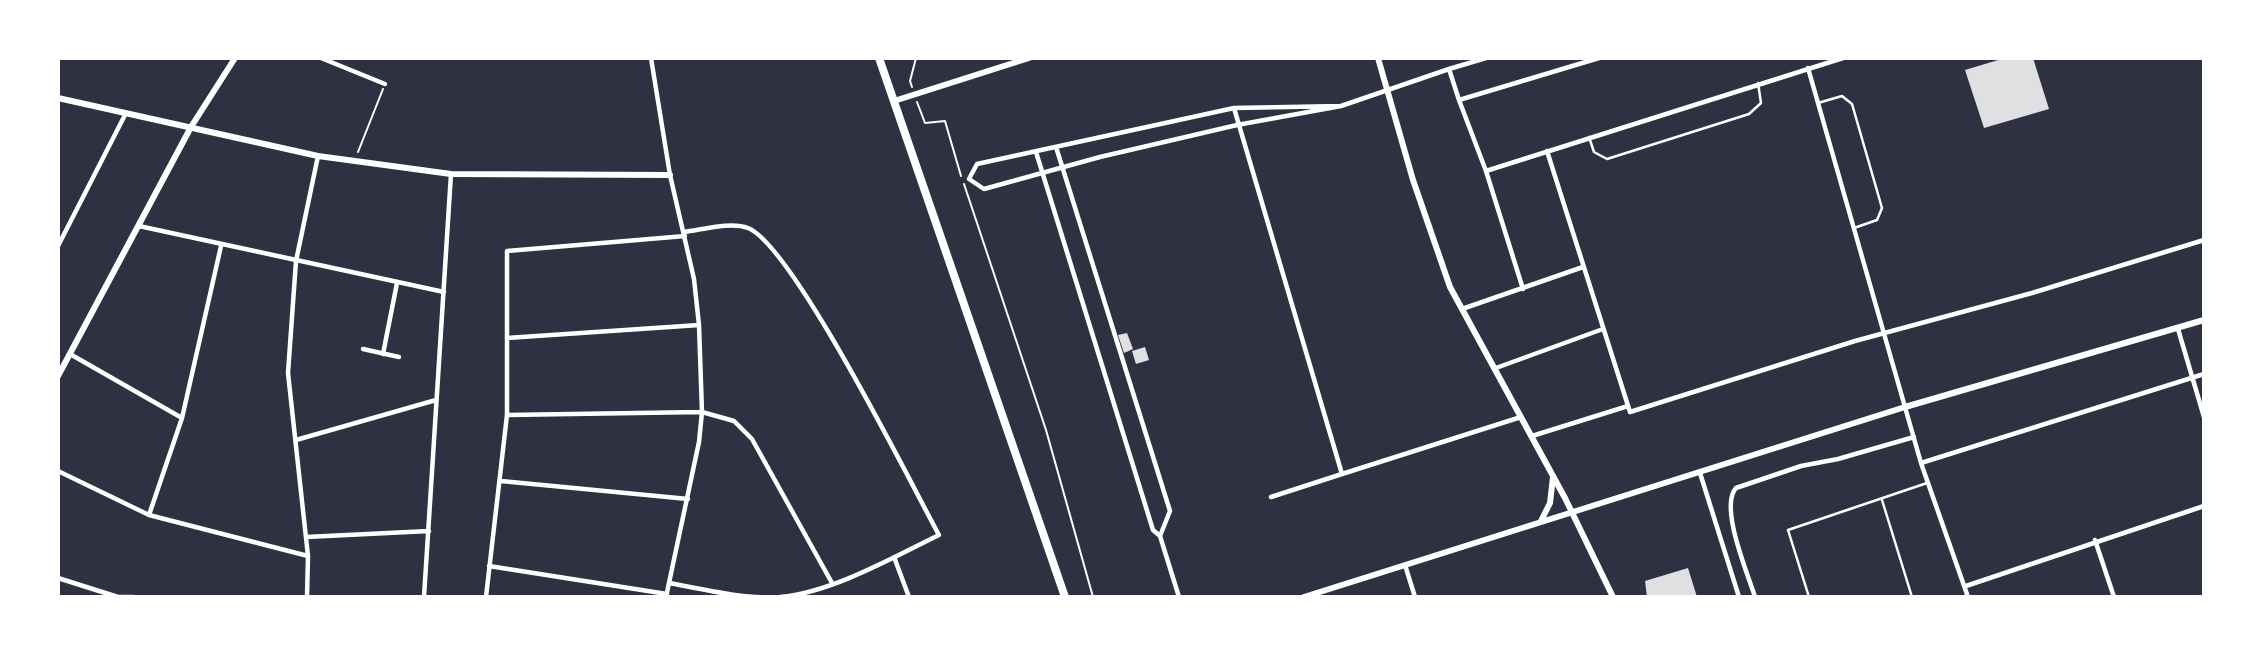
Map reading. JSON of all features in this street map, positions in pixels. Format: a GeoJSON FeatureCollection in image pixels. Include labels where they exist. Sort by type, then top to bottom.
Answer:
{"type":"FeatureCollection","features":[{"type":"Feature","properties":{"kind":"main road"},"geometry":{"type":"LineString","coordinates":[[879,58],[1065,597]]}},
{"type":"Feature","properties":{"kind":"street"},"geometry":{"type":"LineString","coordinates":[[58,376],[60,367],[70,355],[191,127],[235,58]]}},
{"type":"Feature","properties":{"kind":"street"},"geometry":{"type":"LineString","coordinates":[[321,58],[385,84]]}},
{"type":"Feature","properties":{"kind":"street"},"geometry":{"type":"LineString","coordinates":[[489,566],[667,596],[688,499],[702,412],[699,325],[694,279],[670,175],[651,58]]}},
{"type":"Feature","properties":{"kind":"street"},"geometry":{"type":"LineString","coordinates":[[894,101],[1029,58]]}},
{"type":"Feature","properties":{"kind":"street"},"geometry":{"type":"LineString","coordinates":[[1378,58],[1429,230],[1450,288],[1522,416],[1613,597]]}},
{"type":"Feature","properties":{"kind":"street"},"geometry":{"type":"LineString","coordinates":[[1341,106],[1234,108],[977,164],[969,179],[984,189],[1237,125],[1341,106],[1486,58]]}},
{"type":"Feature","properties":{"kind":"street"},"geometry":{"type":"LineString","coordinates":[[1459,100],[1599,58]]}},
{"type":"Feature","properties":{"kind":"street"},"geometry":{"type":"LineString","coordinates":[[1486,171],[1843,58]]}},
{"type":"Feature","properties":{"kind":"street"},"geometry":{"type":"LineString","coordinates":[[1808,68],[1927,483],[1968,597]]}},
{"type":"Feature","properties":{"kind":"street"},"geometry":{"type":"LineString","coordinates":[[1449,69],[1486,171],[1523,289]]}},
{"type":"Feature","properties":{"kind":"street"},"geometry":{"type":"LineString","coordinates":[[58,98],[318,156],[451,174],[670,175]]}},
{"type":"Feature","properties":{"kind":"street"},"geometry":{"type":"LineString","coordinates":[[1234,108],[1342,474]]}},
{"type":"Feature","properties":{"kind":"street"},"geometry":{"type":"LineString","coordinates":[[58,246],[126,113]]}},
{"type":"Feature","properties":{"kind":"street"},"geometry":{"type":"LineString","coordinates":[[1056,147],[1170,511],[1160,536]]}},
{"type":"Feature","properties":{"kind":"street"},"geometry":{"type":"LineString","coordinates":[[1546,151],[1630,412],[1883,333],[2032,293],[2204,240]]}},
{"type":"Feature","properties":{"kind":"street"},"geometry":{"type":"LineString","coordinates":[[1036,152],[1153,530],[1160,536],[1178,597]]}},
{"type":"Feature","properties":{"kind":"street"},"geometry":{"type":"LineString","coordinates":[[307,597],[308,556],[288,373],[296,261],[318,156]]}},
{"type":"Feature","properties":{"kind":"street"},"geometry":{"type":"LineString","coordinates":[[424,597],[451,174]]}},
{"type":"Feature","properties":{"kind":"street"},"geometry":{"type":"LineString","coordinates":[[139,226],[221,246],[444,292]]}},
{"type":"Feature","properties":{"kind":"street"},"geometry":{"type":"LineString","coordinates":[[486,597],[507,415],[508,251],[742,226],[754,231],[767,243],[811,301],[939,534],[894,557],[795,595],[762,597],[669,583]]}},
{"type":"Feature","properties":{"kind":"street"},"geometry":{"type":"LineString","coordinates":[[149,515],[182,418],[221,246]]}},
{"type":"Feature","properties":{"kind":"street"},"geometry":{"type":"LineString","coordinates":[[1462,309],[1583,267]]}},
{"type":"Feature","properties":{"kind":"street"},"geometry":{"type":"LineString","coordinates":[[383,354],[397,283]]}},
{"type":"Feature","properties":{"kind":"street"},"geometry":{"type":"LineString","coordinates":[[1304,597],[1905,407],[2204,320]]}},
{"type":"Feature","properties":{"kind":"street"},"geometry":{"type":"LineString","coordinates":[[507,338],[699,325]]}},
{"type":"Feature","properties":{"kind":"street"},"geometry":{"type":"LineString","coordinates":[[1496,368],[1603,329]]}},
{"type":"Feature","properties":{"kind":"street"},"geometry":{"type":"LineString","coordinates":[[2178,329],[2204,417]]}},
{"type":"Feature","properties":{"kind":"street"},"geometry":{"type":"LineString","coordinates":[[363,349],[399,358]]}},
{"type":"Feature","properties":{"kind":"street"},"geometry":{"type":"LineString","coordinates":[[70,355],[182,418]]}},
{"type":"Feature","properties":{"kind":"street"},"geometry":{"type":"LineString","coordinates":[[1921,463],[2204,374]]}},
{"type":"Feature","properties":{"kind":"street"},"geometry":{"type":"LineString","coordinates":[[296,440],[436,400]]}},
{"type":"Feature","properties":{"kind":"street"},"geometry":{"type":"LineString","coordinates":[[1532,436],[1628,406]]}},
{"type":"Feature","properties":{"kind":"street"},"geometry":{"type":"LineString","coordinates":[[507,415],[702,412],[734,421],[752,439],[832,583]]}},
{"type":"Feature","properties":{"kind":"street"},"geometry":{"type":"LineString","coordinates":[[1271,497],[1522,416]]}},
{"type":"Feature","properties":{"kind":"street"},"geometry":{"type":"LineString","coordinates":[[1755,597],[1730,513],[1730,499],[1736,488],[1801,466],[1838,459],[1914,437]]}},
{"type":"Feature","properties":{"kind":"street"},"geometry":{"type":"LineString","coordinates":[[58,471],[149,515],[308,556]]}},
{"type":"Feature","properties":{"kind":"street"},"geometry":{"type":"LineString","coordinates":[[1700,473],[1739,597]]}},
{"type":"Feature","properties":{"kind":"street"},"geometry":{"type":"LineString","coordinates":[[1541,521],[1550,503],[1553,475]]}},
{"type":"Feature","properties":{"kind":"street"},"geometry":{"type":"LineString","coordinates":[[501,481],[688,499]]}},
{"type":"Feature","properties":{"kind":"street"},"geometry":{"type":"LineString","coordinates":[[1966,586],[2095,540],[2204,506]]}},
{"type":"Feature","properties":{"kind":"street"},"geometry":{"type":"LineString","coordinates":[[306,537],[429,531]]}},
{"type":"Feature","properties":{"kind":"street"},"geometry":{"type":"LineString","coordinates":[[2095,540],[2114,597]]}},
{"type":"Feature","properties":{"kind":"street"},"geometry":{"type":"LineString","coordinates":[[894,557],[909,597]]}},
{"type":"Feature","properties":{"kind":"street"},"geometry":{"type":"LineString","coordinates":[[1405,565],[1415,597]]}},
{"type":"Feature","properties":{"kind":"street"},"geometry":{"type":"LineString","coordinates":[[58,578],[118,597],[133,597]]}},
{"type":"Feature","properties":{"kind":"lane"},"geometry":{"type":"LineString","coordinates":[[1590,137],[1594,152],[1607,159],[1749,114],[1761,103],[1758,83]]}},
{"type":"Feature","properties":{"kind":"lane"},"geometry":{"type":"LineString","coordinates":[[1818,103],[1842,96],[1852,104],[1882,208],[1877,220],[1854,228]]}},
{"type":"Feature","properties":{"kind":"lane"},"geometry":{"type":"LineString","coordinates":[[1809,597],[1788,530],[1927,483]]}},
{"type":"Feature","properties":{"kind":"lane"},"geometry":{"type":"LineString","coordinates":[[1882,500],[1912,597]]}},
{"type":"Feature","properties":{"kind":"path"},"geometry":{"type":"LineString","coordinates":[[916,58],[910,81],[914,94],[925,123],[945,121],[986,256],[1046,430],[1093,597]]}},
{"type":"Feature","properties":{"kind":"path"},"geometry":{"type":"LineString","coordinates":[[355,160],[385,84]]}},
{"type":"Feature","properties":{"kind":"building"},"geometry":{"type":"Polygon","coordinates":[[[2005,58],[2033,58],[2049,109],[1984,128],[1965,70],[2005,58]]]}},
{"type":"Feature","properties":{"kind":"building"},"geometry":{"type":"Polygon","coordinates":[[[1127,333],[1133,349],[1124,353],[1118,335],[1127,333]]]}},
{"type":"Feature","properties":{"kind":"building"},"geometry":{"type":"Polygon","coordinates":[[[1145,347],[1149,360],[1136,364],[1132,351],[1145,347]]]}},
{"type":"Feature","properties":{"kind":"building"},"geometry":{"type":"Polygon","coordinates":[[[1688,568],[1697,597],[1647,597],[1645,581],[1688,568]]]}}]}
